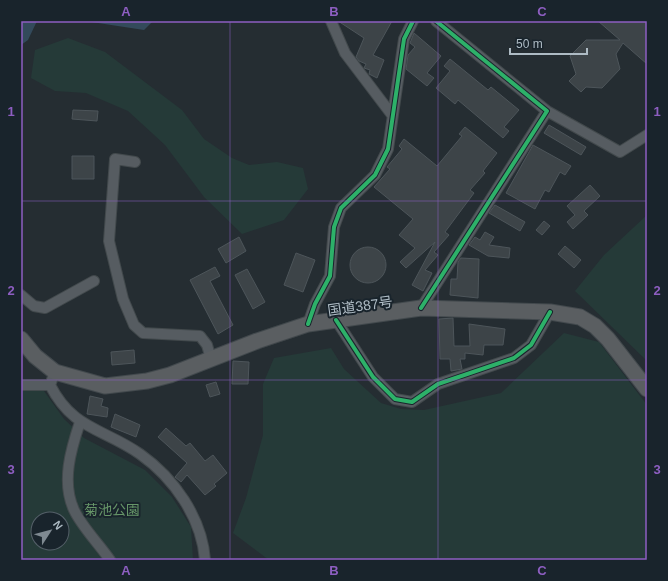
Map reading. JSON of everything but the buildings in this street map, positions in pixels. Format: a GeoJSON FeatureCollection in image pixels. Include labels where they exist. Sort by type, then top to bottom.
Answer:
{"type":"FeatureCollection","features":[{"type":"Feature","properties":{"kind":"highway","name":"国道387号"},"geometry":{"type":"LineString","coordinates":[[21,339],[52,379],[113,386],[140,382],[164,376],[257,341],[308,324],[420,308],[550,312],[580,317],[595,326],[608,339],[647,389]]}},
{"type":"Feature","properties":{"kind":"street"},"geometry":{"type":"LineString","coordinates":[[331,21],[345,53],[392,115]]}},
{"type":"Feature","properties":{"kind":"street"},"geometry":{"type":"LineString","coordinates":[[308,324],[315,304],[330,276],[334,227],[341,208],[375,175],[388,149],[404,39],[413,21]]}},
{"type":"Feature","properties":{"kind":"street"},"geometry":{"type":"LineString","coordinates":[[436,21],[547,111],[620,152],[647,135]]}},
{"type":"Feature","properties":{"kind":"street"},"geometry":{"type":"LineString","coordinates":[[420,308],[547,111]]}},
{"type":"Feature","properties":{"kind":"street"},"geometry":{"type":"LineString","coordinates":[[134,162],[115,159],[109,242],[123,299],[134,325],[143,333],[200,336],[207,345],[211,359]]}},
{"type":"Feature","properties":{"kind":"street"},"geometry":{"type":"LineString","coordinates":[[21,295],[34,306],[45,308],[94,281]]}},
{"type":"Feature","properties":{"kind":"street"},"geometry":{"type":"LineString","coordinates":[[336,320],[373,377],[394,399],[412,402],[438,384],[514,358],[531,345],[550,312]]}},
{"type":"Feature","properties":{"kind":"street"},"geometry":{"type":"LineString","coordinates":[[21,385],[52,379],[66,410],[80,422],[140,454],[164,476],[187,502],[204,543],[205,560]]}},
{"type":"Feature","properties":{"kind":"street"},"geometry":{"type":"LineString","coordinates":[[80,422],[72,444],[68,492],[74,510],[110,560]]}},
{"type":"Feature","properties":{"kind":"green space"},"geometry":{"type":"Polygon","coordinates":[[[68,38],[105,52],[182,110],[204,139],[232,158],[249,165],[277,162],[303,168],[308,189],[284,220],[242,234],[204,197],[165,145],[128,111],[86,93],[55,91],[31,78],[35,50],[68,38]]]}},
{"type":"Feature","properties":{"kind":"green space"},"geometry":{"type":"Polygon","coordinates":[[[647,215],[647,361],[575,291],[604,255],[647,215]]]}},
{"type":"Feature","properties":{"kind":"green space"},"geometry":{"type":"Polygon","coordinates":[[[564,333],[599,342],[647,405],[647,560],[269,560],[233,533],[246,498],[263,435],[263,384],[274,358],[331,348],[344,369],[381,403],[401,409],[424,410],[501,393],[564,333]]]}},
{"type":"Feature","properties":{"kind":"green space","name":"菊池公園"},"geometry":{"type":"Polygon","coordinates":[[[21,389],[44,391],[64,419],[84,438],[145,470],[172,497],[191,527],[193,560],[21,560],[21,389]]]}},
{"type":"Feature","properties":{"kind":"water"},"geometry":{"type":"Polygon","coordinates":[[[21,21],[37,21],[28,40],[21,45],[21,21]]]}},
{"type":"Feature","properties":{"kind":"water"},"geometry":{"type":"Polygon","coordinates":[[[85,21],[153,21],[144,30],[85,21]]]}},
{"type":"Feature","properties":{"kind":"cycle path"},"geometry":{"type":"LineString","coordinates":[[308,324],[315,304],[330,276],[334,227],[341,208],[375,175],[388,149],[404,39],[413,21]]}},
{"type":"Feature","properties":{"kind":"cycle path"},"geometry":{"type":"LineString","coordinates":[[421,308],[547,111],[436,21]]}},
{"type":"Feature","properties":{"kind":"cycle path"},"geometry":{"type":"LineString","coordinates":[[336,320],[373,377],[395,399],[412,402],[438,384],[514,358],[531,345],[550,312]]}}]}
